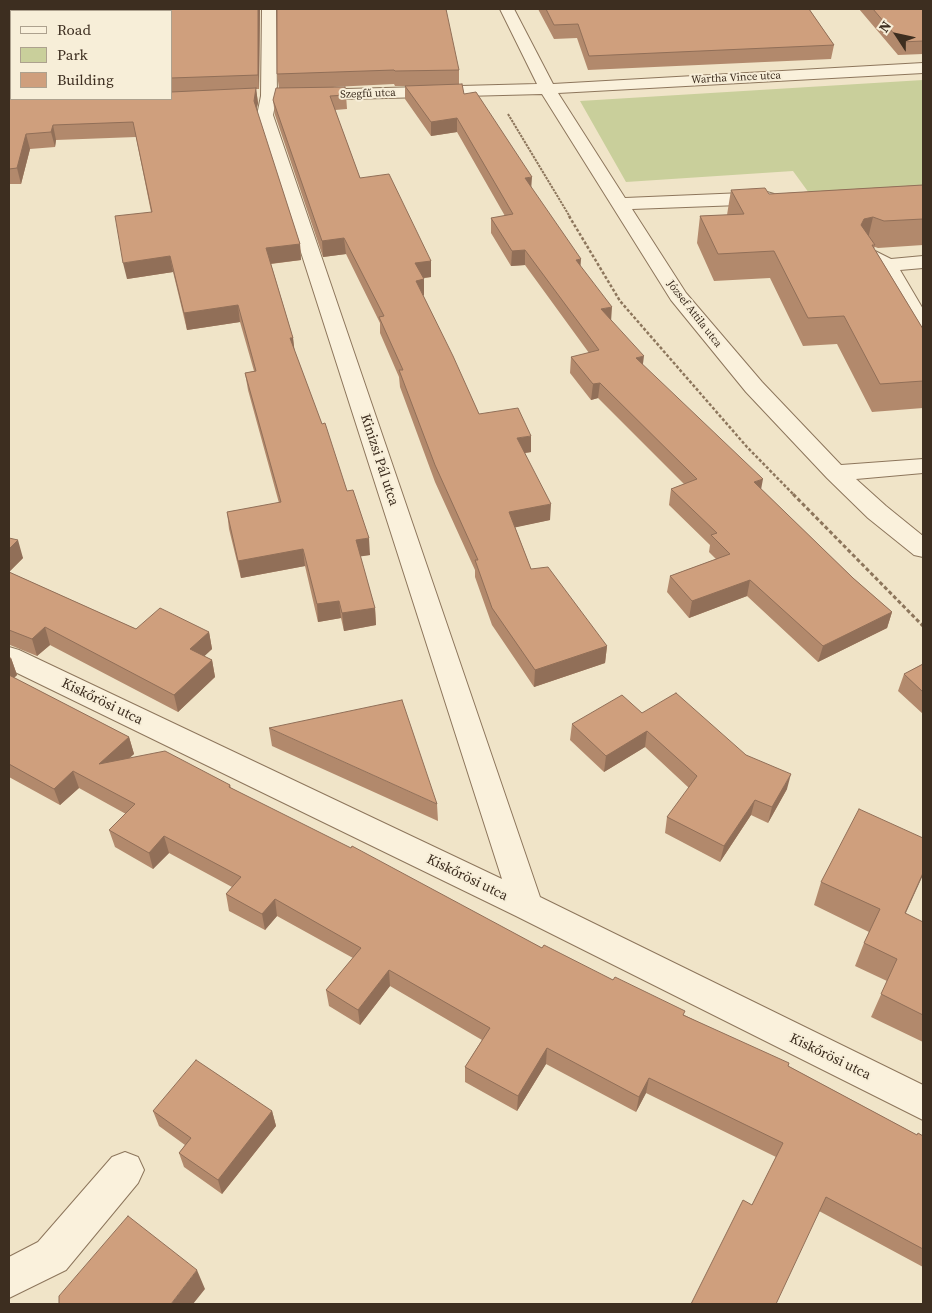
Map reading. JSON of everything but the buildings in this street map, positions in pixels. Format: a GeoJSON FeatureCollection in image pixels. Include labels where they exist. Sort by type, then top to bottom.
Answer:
{"type":"FeatureCollection","features":[{"type":"Feature","properties":{"kind":"street","name":"Kinizsi Pál utca"},"geometry":{"type":"LineString","coordinates":[[270,9],[260,97],[265,115],[527,906]]}},
{"type":"Feature","properties":{"kind":"street","name":"József Attila utca"},"geometry":{"type":"LineString","coordinates":[[507,9],[550,93],[678,296],[754,387],[834,473],[923,549]]}},
{"type":"Feature","properties":{"kind":"street","name":"Wartha Vince utca"},"geometry":{"type":"LineString","coordinates":[[550,93],[923,68]]}},
{"type":"Feature","properties":{"kind":"street","name":"Szegfű utca"},"geometry":{"type":"LineString","coordinates":[[260,97],[550,93]]}},
{"type":"Feature","properties":{"kind":"street"},"geometry":{"type":"LineString","coordinates":[[621,204],[780,198]]}},
{"type":"Feature","properties":{"kind":"street"},"geometry":{"type":"LineString","coordinates":[[866,251],[887,265],[923,326]]}},
{"type":"Feature","properties":{"kind":"street"},"geometry":{"type":"LineString","coordinates":[[887,265],[923,262]]}},
{"type":"Feature","properties":{"kind":"street"},"geometry":{"type":"LineString","coordinates":[[834,473],[923,466]]}},
{"type":"Feature","properties":{"kind":"street","name":"Kiskőrösi utca"},"geometry":{"type":"LineString","coordinates":[[9,657],[527,906],[923,1103]]}},
{"type":"Feature","properties":{"kind":"street"},"geometry":{"type":"LineString","coordinates":[[9,1278],[52,1256],[125,1170]]}},
{"type":"Feature","properties":{"kind":"path"},"geometry":{"type":"LineString","coordinates":[[550,93],[515,99],[505,102],[504,106],[620,301],[747,448],[923,626]]}},
{"type":"Feature","properties":{"kind":"green space"},"geometry":{"type":"Polygon","coordinates":[[[923,80],[923,185],[809,193],[793,171],[626,182],[580,101],[923,80]]]}}]}
